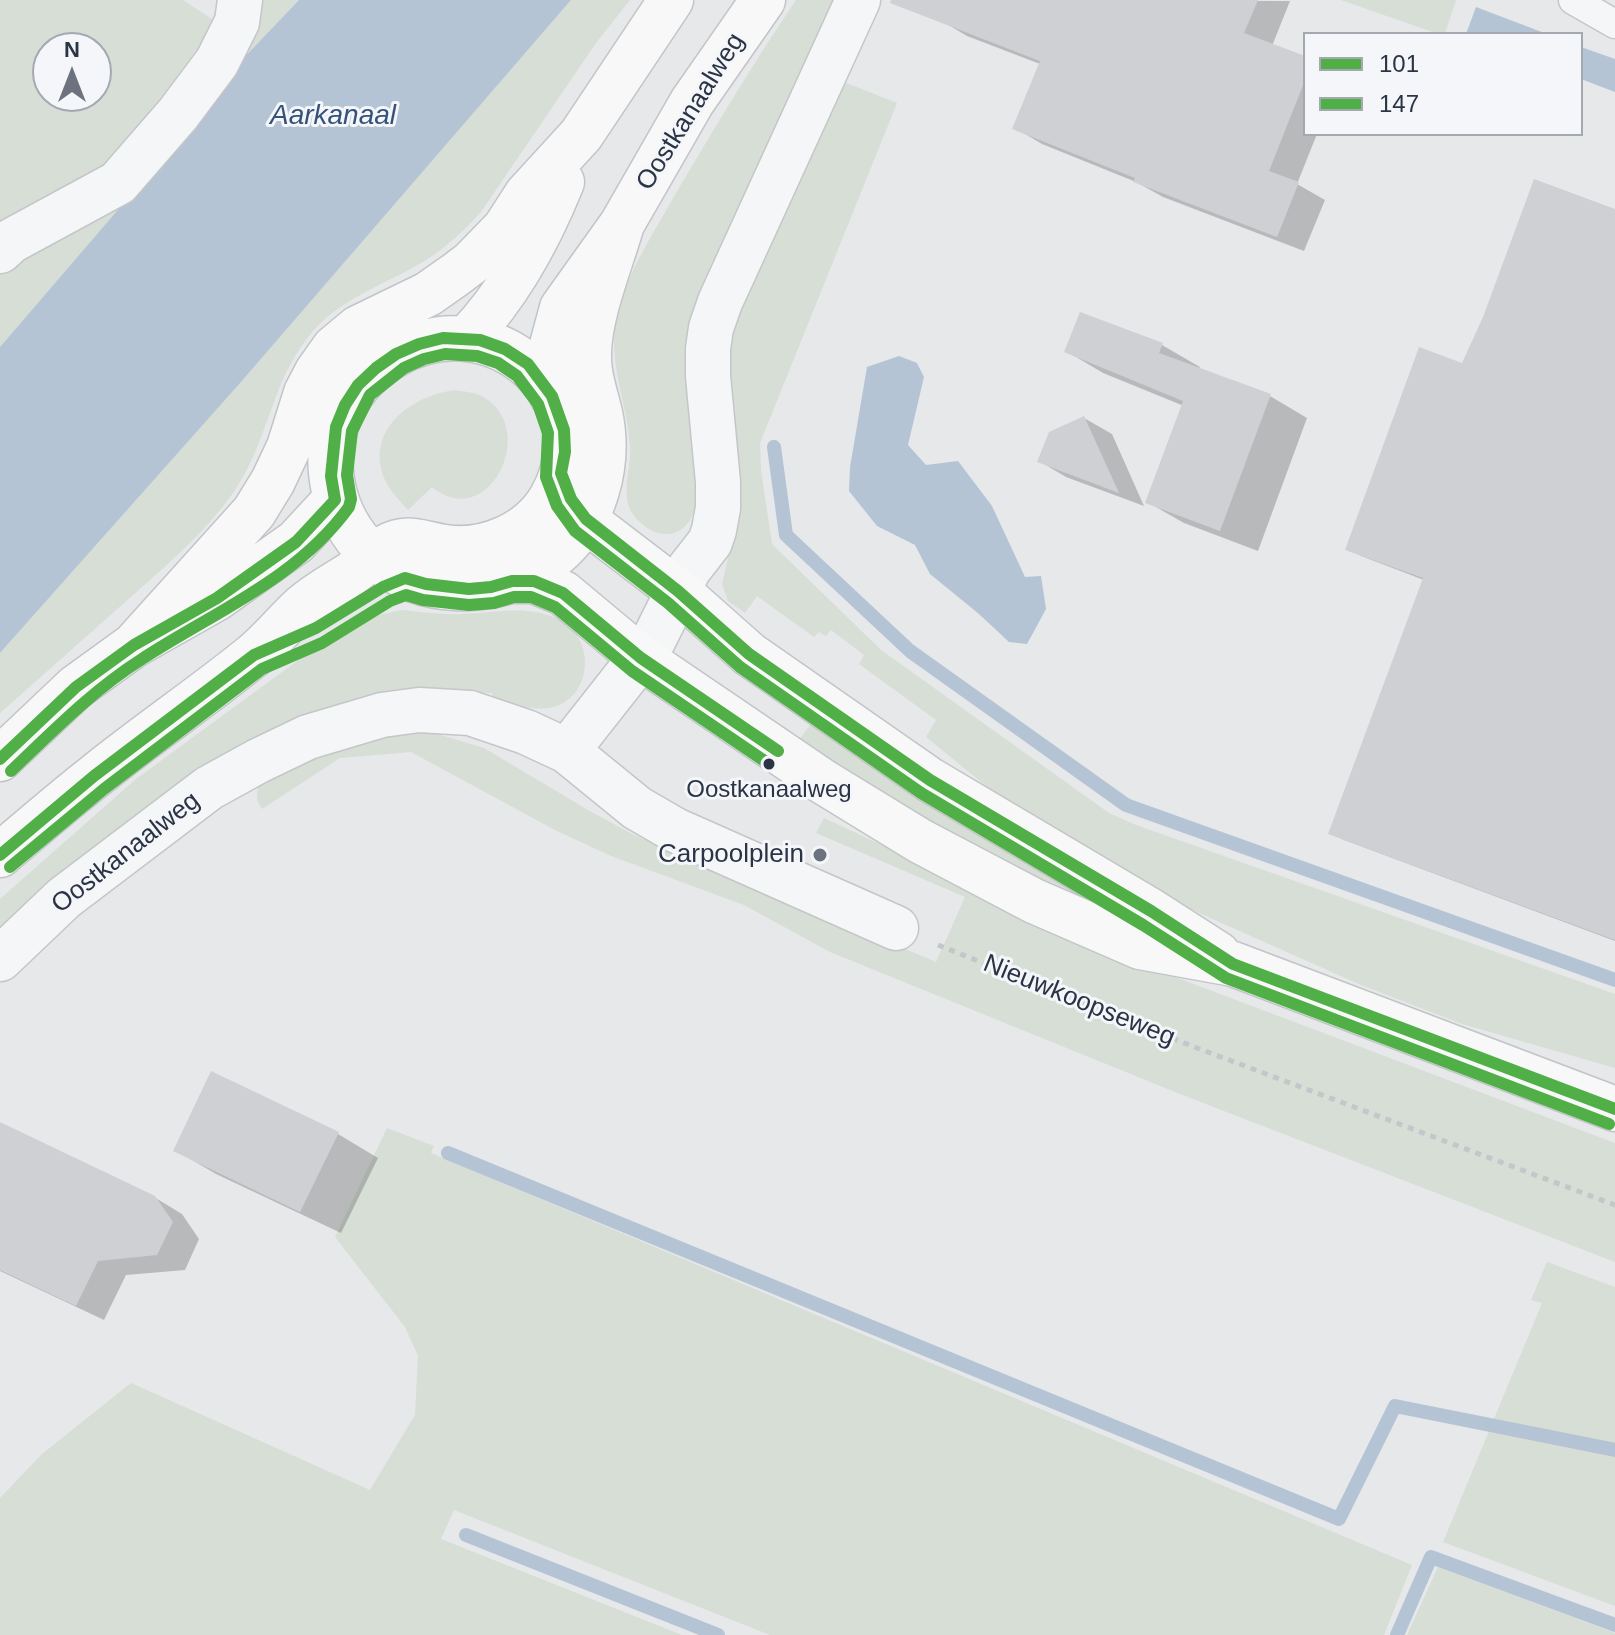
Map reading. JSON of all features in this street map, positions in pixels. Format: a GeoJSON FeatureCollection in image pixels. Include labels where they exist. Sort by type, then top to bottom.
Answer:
{"type":"FeatureCollection","features":[{"type":"Feature","properties":{"kind":"main road"},"geometry":{"type":"LineString","coordinates":[[134,645],[254,512],[289,447],[306,393],[334,348],[358,328],[428,294],[471,263],[505,228],[527,194],[581,135],[671,0]]}},
{"type":"Feature","properties":{"kind":"main road","name":"Oostkanaalweg"},"geometry":{"type":"LineString","coordinates":[[622,224],[692,102],[763,0]]}},
{"type":"Feature","properties":{"kind":"main road"},"geometry":{"type":"LineString","coordinates":[[467,338],[505,294],[552,208],[581,135]]}},
{"type":"Feature","properties":{"kind":"main road"},"geometry":{"type":"LineString","coordinates":[[552,396],[552,345],[562,308],[622,224]]}},
{"type":"Feature","properties":{"kind":"main road"},"geometry":{"type":"LineString","coordinates":[[512,581],[554,556],[575,535],[586,519],[599,485],[603,437],[589,369],[590,340],[622,224]]}},
{"type":"Feature","properties":{"kind":"main road"},"geometry":{"type":"LineString","coordinates":[[389,568],[389,546],[405,538],[442,547],[464,549],[485,546],[525,527],[551,498],[565,452],[564,430],[552,396],[537,374],[517,356],[493,344],[467,338],[443,338],[419,344],[386,361],[358,385],[345,405],[331,452],[335,500],[357,541],[389,568],[426,584],[469,589],[512,581],[534,581],[563,593],[641,658],[822,781],[920,841],[1034,901],[1140,947],[1233,964],[1615,1109]]}},
{"type":"Feature","properties":{"kind":"main road"},"geometry":{"type":"LineString","coordinates":[[561,473],[571,499],[586,519],[678,591],[749,654],[930,780],[1151,911],[1233,964]]}},
{"type":"Feature","properties":{"kind":"main road"},"geometry":{"type":"LineString","coordinates":[[0,759],[76,687],[134,645],[217,598],[296,542],[335,500]]}},
{"type":"Feature","properties":{"kind":"main road"},"geometry":{"type":"LineString","coordinates":[[0,855],[94,776],[254,655],[303,606],[389,568]]}},
{"type":"Feature","properties":{"kind":"street"},"geometry":{"type":"LineString","coordinates":[[0,251],[11,241],[118,183],[178,114],[217,62],[237,22],[240,0]]}},
{"type":"Feature","properties":{"kind":"street"},"geometry":{"type":"LineString","coordinates":[[858,0],[720,302],[711,328],[708,376],[718,508],[710,542],[689,569],[652,643],[567,751],[637,808],[675,830],[896,928]]}},
{"type":"Feature","properties":{"kind":"street","name":"Oostkanaalweg"},"geometry":{"type":"LineString","coordinates":[[0,959],[64,898],[209,788],[308,737],[382,715],[419,710],[470,713],[526,732],[567,751]]}},
{"type":"Feature","properties":{"kind":"lane"},"geometry":{"type":"LineString","coordinates":[[1573,0],[1615,24]]}},
{"type":"Feature","properties":{"kind":"path","name":"Nieuwkoopseweg"},"geometry":{"type":"LineString","coordinates":[[896,928],[1197,1048],[1615,1205]]}},
{"type":"Feature","properties":{"kind":"shaded area"},"geometry":{"type":"Polygon","coordinates":[[[0,0],[183,0],[212,19],[254,13],[256,0],[299,0],[240,63],[238,70],[0,347],[0,0]]]}},
{"type":"Feature","properties":{"kind":"shaded area"},"geometry":{"type":"Polygon","coordinates":[[[571,0],[630,0],[596,43],[481,212],[434,255],[352,299],[314,330],[289,366],[240,482],[217,514],[176,557],[0,713],[0,653],[241,382],[571,0]]]}},
{"type":"Feature","properties":{"kind":"shaded area"},"geometry":{"type":"Polygon","coordinates":[[[796,0],[839,0],[704,285],[694,316],[691,343],[696,500],[690,520],[684,527],[677,532],[661,534],[642,524],[629,506],[627,497],[630,445],[615,357],[618,310],[638,261],[672,200],[796,0]]]}},
{"type":"Feature","properties":{"kind":"shaded area"},"geometry":{"type":"Polygon","coordinates":[[[1341,0],[1456,0],[1446,32],[1432,32],[1341,0]]]}},
{"type":"Feature","properties":{"kind":"shaded area"},"geometry":{"type":"Polygon","coordinates":[[[844,82],[897,103],[760,443],[772,544],[881,650],[1109,813],[1615,994],[1615,1068],[1462,1024],[1361,985],[1188,908],[1047,836],[926,737],[936,720],[859,664],[864,655],[831,630],[826,636],[819,632],[814,637],[757,596],[745,613],[728,601],[722,584],[739,513],[729,385],[734,324],[772,231],[785,212],[844,82]]]}},
{"type":"Feature","properties":{"kind":"shaded area"},"geometry":{"type":"Polygon","coordinates":[[[455,390],[482,396],[500,413],[507,433],[506,453],[499,472],[487,488],[471,497],[452,498],[432,487],[408,510],[385,480],[380,462],[386,431],[408,408],[455,390]]]}},
{"type":"Feature","properties":{"kind":"shaded area"},"geometry":{"type":"Polygon","coordinates":[[[402,610],[456,614],[524,611],[548,615],[571,628],[578,638],[585,662],[584,675],[571,697],[559,705],[543,709],[493,699],[492,693],[420,689],[32,901],[0,928],[0,899],[136,779],[319,645],[379,615],[402,610]]]}},
{"type":"Feature","properties":{"kind":"shaded area"},"geometry":{"type":"Polygon","coordinates":[[[814,720],[1084,890],[1127,927],[999,866],[795,745],[814,720]]]}},
{"type":"Feature","properties":{"kind":"shaded area"},"geometry":{"type":"Polygon","coordinates":[[[403,732],[434,733],[484,748],[634,835],[936,962],[965,897],[816,833],[824,818],[1122,957],[1615,1143],[1615,1262],[1180,1094],[830,952],[744,905],[611,856],[555,830],[411,752],[340,758],[262,809],[257,800],[258,785],[296,762],[403,732]]]}},
{"type":"Feature","properties":{"kind":"shaded area"},"geometry":{"type":"Polygon","coordinates":[[[387,1128],[434,1146],[431,1153],[1412,1565],[1384,1635],[770,1635],[454,1510],[441,1539],[682,1635],[0,1635],[0,1498],[42,1454],[131,1383],[370,1490],[415,1415],[418,1356],[405,1327],[335,1237],[387,1128]]]}},
{"type":"Feature","properties":{"kind":"shaded area"},"geometry":{"type":"Polygon","coordinates":[[[1547,1262],[1615,1287],[1615,1606],[1443,1542],[1542,1303],[1531,1300],[1547,1262]]]}},
{"type":"Feature","properties":{"kind":"shaded area"},"geometry":{"type":"Polygon","coordinates":[[[1438,1567],[1615,1633],[1615,1635],[1407,1635],[1438,1567]]]}},
{"type":"Feature","properties":{"kind":"water","name":"Aarkanaal"},"geometry":{"type":"Polygon","coordinates":[[[299,0],[571,0],[241,382],[0,653],[0,347],[238,70],[239,63],[299,0]]]}},
{"type":"Feature","properties":{"kind":"water"},"geometry":{"type":"Polygon","coordinates":[[[1476,7],[1542,32],[1467,32],[1476,7]]]}},
{"type":"Feature","properties":{"kind":"water"},"geometry":{"type":"Polygon","coordinates":[[[1583,48],[1615,59],[1615,92],[1583,80],[1583,48]]]}},
{"type":"Feature","properties":{"kind":"water"},"geometry":{"type":"Polygon","coordinates":[[[899,356],[917,363],[924,377],[908,445],[926,465],[958,461],[992,506],[1025,577],[1041,576],[1046,609],[1027,644],[1009,642],[930,574],[915,545],[877,526],[849,491],[850,467],[867,367],[899,356]]]}},
{"type":"Feature","properties":{"kind":"building"},"geometry":{"type":"Polygon","coordinates":[[[891,0],[1258,0],[1244,33],[1303,55],[1303,85],[1269,171],[1299,182],[1277,237],[1133,182],[1135,178],[1012,129],[1040,61],[890,3],[891,0]]]}},
{"type":"Feature","properties":{"kind":"building"},"geometry":{"type":"Polygon","coordinates":[[[1534,179],[1615,209],[1615,940],[1328,834],[1423,578],[1345,550],[1419,347],[1462,363],[1483,317],[1534,179]]]}},
{"type":"Feature","properties":{"kind":"building"},"geometry":{"type":"Polygon","coordinates":[[[1080,312],[1163,343],[1159,353],[1271,394],[1220,531],[1145,503],[1183,401],[1064,352],[1080,312]]]}},
{"type":"Feature","properties":{"kind":"building"},"geometry":{"type":"Polygon","coordinates":[[[1084,416],[1119,493],[1037,462],[1049,432],[1084,416]]]}},
{"type":"Feature","properties":{"kind":"building"},"geometry":{"type":"Polygon","coordinates":[[[211,1071],[339,1132],[300,1212],[173,1151],[211,1071]]]}},
{"type":"Feature","properties":{"kind":"building"},"geometry":{"type":"Polygon","coordinates":[[[0,1122],[155,1196],[173,1222],[157,1255],[98,1261],[76,1306],[0,1270],[0,1122]]]}},
{"type":"Feature","properties":{"kind":"waterway"},"geometry":{"type":"LineString","coordinates":[[774,447],[786,535],[910,651],[1126,805],[1615,980]]}},
{"type":"Feature","properties":{"kind":"waterway"},"geometry":{"type":"LineString","coordinates":[[448,1153],[1339,1519],[1395,1406],[1615,1450]]}},
{"type":"Feature","properties":{"kind":"waterway"},"geometry":{"type":"LineString","coordinates":[[466,1535],[718,1635]]}},
{"type":"Feature","properties":{"kind":"waterway"},"geometry":{"type":"LineString","coordinates":[[1397,1635],[1431,1557],[1615,1625]]}},
{"type":"Feature","properties":{"kind":"transit line","name":"101"},"geometry":{"type":"LineString","coordinates":[[0,759],[76,687],[134,645],[217,598],[296,542],[335,500],[331,476],[336,427],[358,385],[376,368],[396,354],[419,344],[443,338],[480,340],[505,349],[528,364],[552,396],[564,430],[565,452],[561,473],[571,499],[586,519],[678,591],[749,654],[930,780],[1151,911],[1233,964],[1615,1109]]}},
{"type":"Feature","properties":{"kind":"transit line","name":"147"},"geometry":{"type":"LineString","coordinates":[[11,771],[107,684],[280,574],[328,532],[349,507],[351,499],[347,475],[352,431],[370,395],[404,368],[424,359],[445,354],[477,356],[498,363],[517,376],[538,404],[548,433],[546,477],[557,506],[575,531],[668,603],[740,667],[921,793],[1226,978],[1609,1124]]}},
{"type":"Feature","properties":{"kind":"transit line","name":"101"},"geometry":{"type":"LineString","coordinates":[[0,855],[94,776],[254,655],[316,628],[383,587],[405,578],[469,589],[512,581],[534,581],[563,593],[641,658],[778,751]]}},
{"type":"Feature","properties":{"kind":"transit line","name":"147"},"geometry":{"type":"LineString","coordinates":[[10,867],[104,789],[262,669],[322,643],[390,601],[406,595],[469,605],[531,597],[555,607],[632,671],[769,764]]}},
{"type":"Feature","properties":{"kind":"place","name":"Oostkanaalweg"},"geometry":{"type":"Point","coordinates":[769,764]}},
{"type":"Feature","properties":{"kind":"place","name":"Carpoolplein"},"geometry":{"type":"Point","coordinates":[820,855]}}]}
